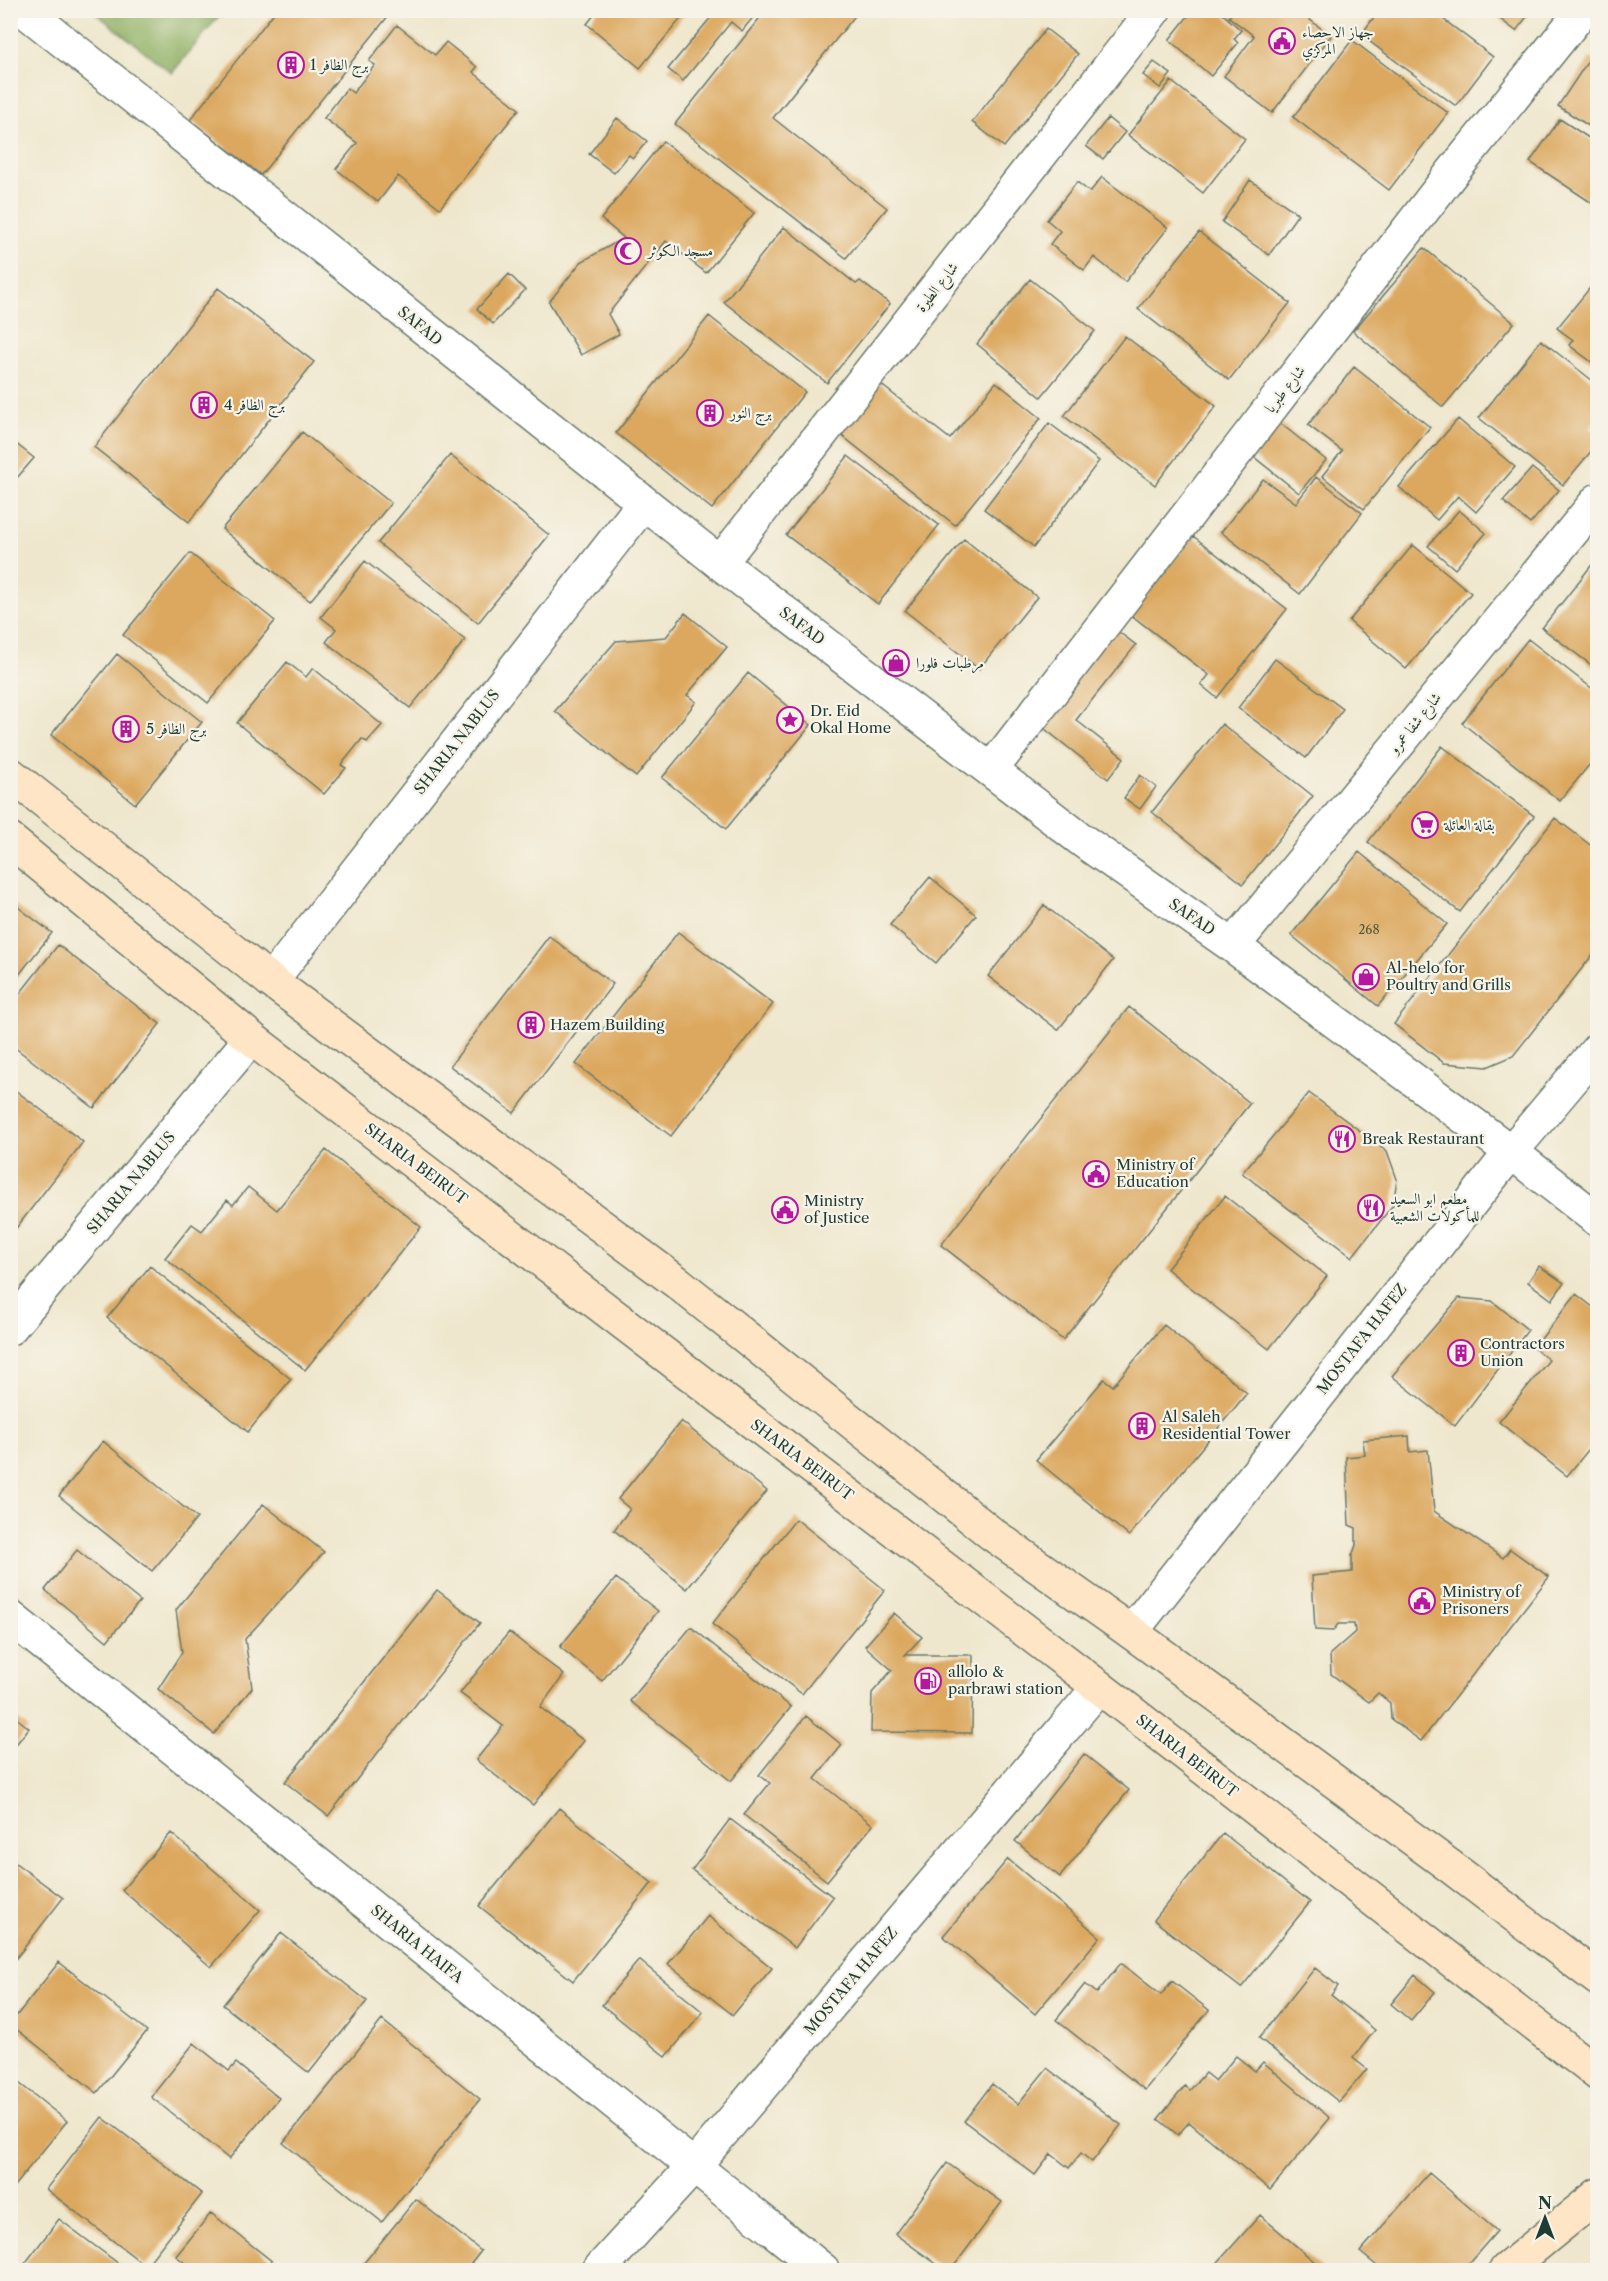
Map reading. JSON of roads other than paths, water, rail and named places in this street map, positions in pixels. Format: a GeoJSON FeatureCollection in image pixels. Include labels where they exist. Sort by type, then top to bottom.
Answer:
{"type":"FeatureCollection","features":[{"type":"Feature","properties":{"kind":"main road"},"geometry":{"type":"LineString","coordinates":[[10,774],[271,981],[678,1283],[992,1534],[1131,1632],[1451,1867],[1598,1979]]}},
{"type":"Feature","properties":{"kind":"main road","name":"SHARIA BEIRUT"},"geometry":{"type":"LineString","coordinates":[[10,840],[251,1038],[1099,1687],[1598,2074]]}},
{"type":"Feature","properties":{"kind":"main road"},"geometry":{"type":"LineString","coordinates":[[1506,2271],[1598,2195]]}},
{"type":"Feature","properties":{"kind":"street","name":"SAFAD"},"geometry":{"type":"LineString","coordinates":[[24,10],[720,563],[1083,841],[1233,946],[1511,1152],[1598,1220]]}},
{"type":"Feature","properties":{"kind":"street","name":"شارع الطيرة"},"geometry":{"type":"LineString","coordinates":[[720,563],[1154,10]]}},
{"type":"Feature","properties":{"kind":"street","name":"شارع طبريا"},"geometry":{"type":"LineString","coordinates":[[991,770],[1451,174],[1583,10]]}},
{"type":"Feature","properties":{"kind":"street","name":"شارع شفا عمرو"},"geometry":{"type":"LineString","coordinates":[[1233,946],[1598,500]]}},
{"type":"Feature","properties":{"kind":"street","name":"SHARIA NABLUS"},"geometry":{"type":"LineString","coordinates":[[271,981],[644,504]]}},
{"type":"Feature","properties":{"kind":"street","name":"SHARIA NABLUS"},"geometry":{"type":"LineString","coordinates":[[10,1328],[251,1038]]}},
{"type":"Feature","properties":{"kind":"street","name":"MOSTAFA HAFEZ"},"geometry":{"type":"LineString","coordinates":[[1131,1632],[1511,1152],[1598,1049]]}},
{"type":"Feature","properties":{"kind":"street","name":"SHARIA HAIFA"},"geometry":{"type":"LineString","coordinates":[[10,1617],[823,2271]]}},
{"type":"Feature","properties":{"kind":"street","name":"MOSTAFA HAFEZ"},"geometry":{"type":"LineString","coordinates":[[599,2271],[694,2166],[1099,1687]]}},
{"type":"Feature","properties":{"kind":"place","name":"جهاز الاحصاء المركزي"},"geometry":{"type":"Point","coordinates":[1282,41]}},
{"type":"Feature","properties":{"kind":"place","name":"برج الظافر 1"},"geometry":{"type":"Point","coordinates":[291,65]}},
{"type":"Feature","properties":{"kind":"place","name":"مسجد الكوثر"},"geometry":{"type":"Point","coordinates":[628,251]}},
{"type":"Feature","properties":{"kind":"place","name":"برج الظافر 4"},"geometry":{"type":"Point","coordinates":[204,405]}},
{"type":"Feature","properties":{"kind":"place","name":"برج النور"},"geometry":{"type":"Point","coordinates":[710,413]}},
{"type":"Feature","properties":{"kind":"place","name":"مرطبات فلورا"},"geometry":{"type":"Point","coordinates":[896,663]}},
{"type":"Feature","properties":{"kind":"place","name":"Dr. Eid Okal Home"},"geometry":{"type":"Point","coordinates":[790,720]}},
{"type":"Feature","properties":{"kind":"place","name":"برج الظافر 5"},"geometry":{"type":"Point","coordinates":[126,729]}},
{"type":"Feature","properties":{"kind":"place","name":"بقالة العائلة"},"geometry":{"type":"Point","coordinates":[1425,825]}},
{"type":"Feature","properties":{"kind":"place","name":"Al-helo for Poultry and Grills"},"geometry":{"type":"Point","coordinates":[1366,977]}},
{"type":"Feature","properties":{"kind":"place","name":"Hazem Building"},"geometry":{"type":"Point","coordinates":[531,1025]}},
{"type":"Feature","properties":{"kind":"place","name":"Break Restaurant"},"geometry":{"type":"Point","coordinates":[1342,1139]}},
{"type":"Feature","properties":{"kind":"place","name":"Ministry of Education"},"geometry":{"type":"Point","coordinates":[1096,1174]}},
{"type":"Feature","properties":{"kind":"place","name":"مطعم ابو السعيد للمأكولات الشعبية"},"geometry":{"type":"Point","coordinates":[1371,1208]}},
{"type":"Feature","properties":{"kind":"place","name":"Ministry of Justice"},"geometry":{"type":"Point","coordinates":[785,1210]}},
{"type":"Feature","properties":{"kind":"place","name":"Contractors Union"},"geometry":{"type":"Point","coordinates":[1461,1353]}},
{"type":"Feature","properties":{"kind":"place","name":"Al Saleh Residential Tower"},"geometry":{"type":"Point","coordinates":[1142,1426]}},
{"type":"Feature","properties":{"kind":"place","name":"Ministry of Prisoners"},"geometry":{"type":"Point","coordinates":[1422,1601]}},
{"type":"Feature","properties":{"kind":"place","name":"allolo & parbrawi station"},"geometry":{"type":"Point","coordinates":[928,1681]}}]}
